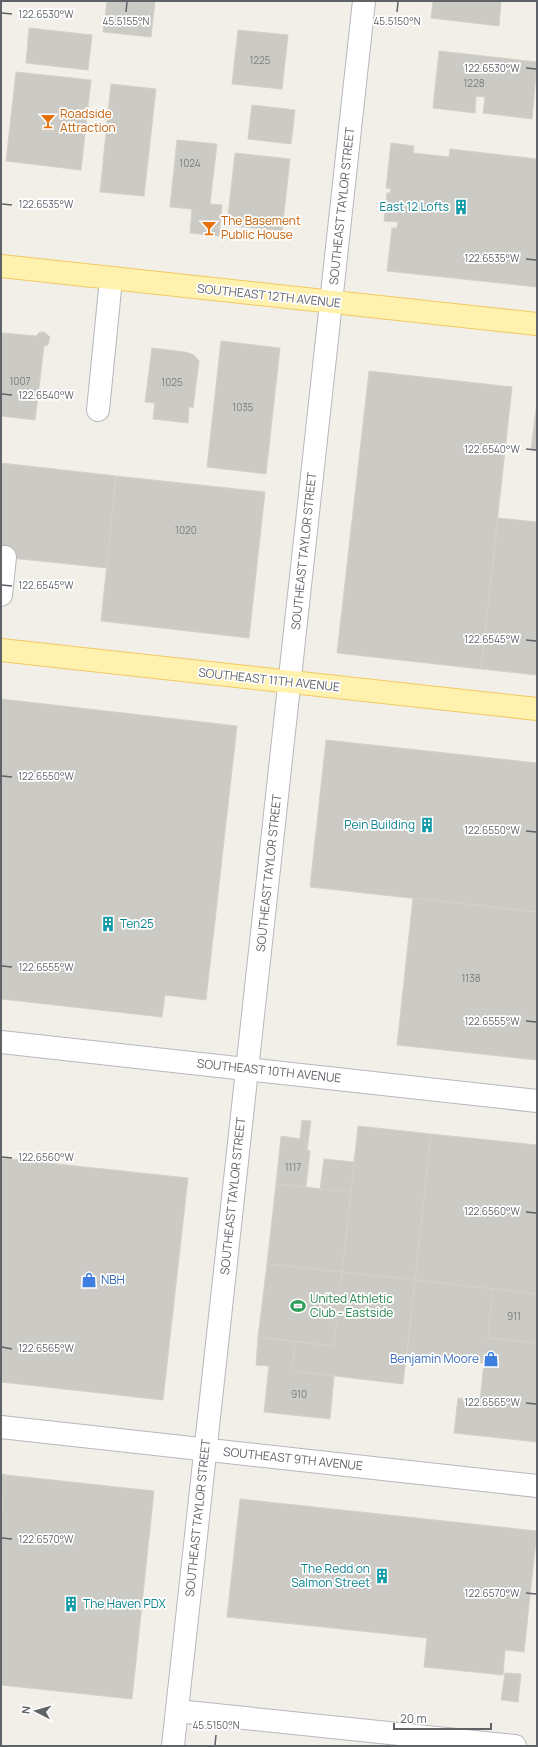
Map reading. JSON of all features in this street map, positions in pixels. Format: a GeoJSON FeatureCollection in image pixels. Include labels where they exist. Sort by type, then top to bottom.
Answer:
{"type":"FeatureCollection","features":[{"type":"Feature","properties":{"kind":"main road","name":"SOUTHEAST 12TH AVENUE"},"geometry":{"type":"LineString","coordinates":[[1,266],[331,303],[537,324]]}},
{"type":"Feature","properties":{"kind":"main road","name":"SOUTHEAST 11TH AVENUE"},"geometry":{"type":"LineString","coordinates":[[1,650],[537,709]]}},
{"type":"Feature","properties":{"kind":"street","name":"SOUTHEAST TAYLOR STREET"},"geometry":{"type":"LineString","coordinates":[[173,1746],[364,1]]}},
{"type":"Feature","properties":{"kind":"street"},"geometry":{"type":"LineString","coordinates":[[98,410],[111,279]]}},
{"type":"Feature","properties":{"kind":"street"},"geometry":{"type":"LineString","coordinates":[[1,595],[5,557]]}},
{"type":"Feature","properties":{"kind":"street","name":"SOUTHEAST 10TH AVENUE"},"geometry":{"type":"LineString","coordinates":[[1,1042],[537,1101]]}},
{"type":"Feature","properties":{"kind":"street","name":"SOUTHEAST 9TH AVENUE"},"geometry":{"type":"LineString","coordinates":[[1,1427],[537,1486]]}},
{"type":"Feature","properties":{"kind":"street"},"geometry":{"type":"LineString","coordinates":[[177,1711],[514,1746]]}},
{"type":"Feature","properties":{"kind":"building"},"geometry":{"type":"Polygon","coordinates":[[[107,1],[155,1],[151,37],[103,32],[107,1]]]}},
{"type":"Feature","properties":{"kind":"building"},"geometry":{"type":"Polygon","coordinates":[[[433,1],[501,1],[499,26],[431,18],[433,1]]]}},
{"type":"Feature","properties":{"kind":"building"},"geometry":{"type":"Polygon","coordinates":[[[29,28],[92,35],[88,70],[26,63],[29,28]]]}},
{"type":"Feature","properties":{"kind":"building"},"geometry":{"type":"Polygon","coordinates":[[[238,30],[288,35],[282,89],[232,84],[238,30]]]}},
{"type":"Feature","properties":{"kind":"building"},"geometry":{"type":"Polygon","coordinates":[[[439,51],[537,62],[532,119],[483,113],[485,97],[476,96],[475,113],[433,108],[439,51]]]}},
{"type":"Feature","properties":{"kind":"building","name":"Roadside Attraction"},"geometry":{"type":"Polygon","coordinates":[[[16,72],[91,80],[81,170],[6,161],[16,72]]]}},
{"type":"Feature","properties":{"kind":"building"},"geometry":{"type":"Polygon","coordinates":[[[111,84],[156,89],[144,196],[100,192],[111,84]]]}},
{"type":"Feature","properties":{"kind":"building"},"geometry":{"type":"Polygon","coordinates":[[[252,105],[295,110],[291,144],[248,139],[252,105]]]}},
{"type":"Feature","properties":{"kind":"building"},"geometry":{"type":"Polygon","coordinates":[[[177,140],[217,144],[210,204],[222,205],[219,236],[190,233],[192,209],[170,207],[177,140]]]}},
{"type":"Feature","properties":{"kind":"building","name":"East 12 Lofts"},"geometry":{"type":"Polygon","coordinates":[[[391,143],[414,146],[413,153],[449,157],[450,149],[537,159],[537,287],[387,271],[392,228],[397,228],[398,222],[384,221],[387,193],[390,193],[391,189],[386,188],[391,143]]]}},
{"type":"Feature","properties":{"kind":"building"},"geometry":{"type":"Polygon","coordinates":[[[235,153],[290,159],[282,231],[227,225],[235,153]]]}},
{"type":"Feature","properties":{"kind":"building"},"geometry":{"type":"Polygon","coordinates":[[[40,332],[44,332],[50,337],[48,345],[44,346],[35,420],[1,416],[1,334],[36,336],[40,332]]]}},
{"type":"Feature","properties":{"kind":"building"},"geometry":{"type":"Polygon","coordinates":[[[221,341],[280,348],[266,474],[207,467],[221,341]]]}},
{"type":"Feature","properties":{"kind":"building"},"geometry":{"type":"Polygon","coordinates":[[[152,348],[185,352],[194,355],[199,361],[193,408],[189,406],[188,423],[153,419],[155,403],[145,402],[152,348]]]}},
{"type":"Feature","properties":{"kind":"building"},"geometry":{"type":"Polygon","coordinates":[[[369,371],[512,387],[481,669],[337,653],[369,371]]]}},
{"type":"Feature","properties":{"kind":"building"},"geometry":{"type":"Polygon","coordinates":[[[537,402],[537,450],[531,450],[537,402]]]}},
{"type":"Feature","properties":{"kind":"building"},"geometry":{"type":"Polygon","coordinates":[[[1,463],[116,476],[107,568],[1,557],[1,463]]]}},
{"type":"Feature","properties":{"kind":"building"},"geometry":{"type":"Polygon","coordinates":[[[116,476],[265,492],[249,638],[101,621],[116,476]]]}},
{"type":"Feature","properties":{"kind":"building"},"geometry":{"type":"Polygon","coordinates":[[[498,518],[537,522],[537,675],[481,669],[498,518]]]}},
{"type":"Feature","properties":{"kind":"building","name":"Ten25"},"geometry":{"type":"Polygon","coordinates":[[[1,699],[237,726],[206,1000],[165,995],[162,1017],[1,999],[1,699]]]}},
{"type":"Feature","properties":{"kind":"building","name":"Pein Building"},"geometry":{"type":"Polygon","coordinates":[[[326,740],[537,763],[537,912],[310,887],[326,740]]]}},
{"type":"Feature","properties":{"kind":"building"},"geometry":{"type":"Polygon","coordinates":[[[413,898],[537,912],[537,1060],[397,1045],[413,898]]]}},
{"type":"Feature","properties":{"kind":"building"},"geometry":{"type":"Polygon","coordinates":[[[302,1120],[311,1121],[307,1150],[310,1151],[306,1187],[276,1184],[281,1136],[300,1139],[302,1120]]]}},
{"type":"Feature","properties":{"kind":"building"},"geometry":{"type":"Polygon","coordinates":[[[358,1126],[431,1134],[415,1280],[342,1272],[358,1126]]]}},
{"type":"Feature","properties":{"kind":"building"},"geometry":{"type":"Polygon","coordinates":[[[431,1134],[537,1145],[537,1294],[415,1280],[431,1134]]]}},
{"type":"Feature","properties":{"kind":"building","name":"NBH"},"geometry":{"type":"Polygon","coordinates":[[[1,1158],[188,1178],[163,1400],[1,1382],[1,1158]]]}},
{"type":"Feature","properties":{"kind":"building"},"geometry":{"type":"Polygon","coordinates":[[[324,1159],[354,1162],[351,1192],[320,1189],[324,1159]]]}},
{"type":"Feature","properties":{"kind":"building"},"geometry":{"type":"Polygon","coordinates":[[[276,1184],[351,1192],[342,1272],[267,1264],[276,1184]]]}},
{"type":"Feature","properties":{"kind":"building"},"geometry":{"type":"Polygon","coordinates":[[[267,1264],[342,1272],[334,1346],[258,1337],[267,1264]]]}},
{"type":"Feature","properties":{"kind":"building"},"geometry":{"type":"Polygon","coordinates":[[[342,1272],[415,1280],[403,1384],[292,1371],[295,1342],[334,1346],[342,1272]]]}},
{"type":"Feature","properties":{"kind":"building","name":"Benjamin Moore"},"geometry":{"type":"Polygon","coordinates":[[[415,1280],[493,1289],[488,1338],[537,1343],[537,1442],[454,1433],[458,1398],[480,1401],[484,1363],[407,1355],[415,1280]]]}},
{"type":"Feature","properties":{"kind":"building"},"geometry":{"type":"Polygon","coordinates":[[[493,1289],[537,1294],[537,1343],[488,1338],[493,1289]]]}},
{"type":"Feature","properties":{"kind":"building"},"geometry":{"type":"Polygon","coordinates":[[[258,1337],[295,1342],[292,1371],[334,1376],[330,1419],[264,1412],[269,1366],[256,1365],[258,1337]]]}},
{"type":"Feature","properties":{"kind":"building"},"geometry":{"type":"Polygon","coordinates":[[[1,1474],[6,1475],[1,1523],[1,1474]]]}},
{"type":"Feature","properties":{"kind":"building","name":"The Haven PDX"},"geometry":{"type":"Polygon","coordinates":[[[6,1475],[154,1491],[132,1699],[1,1685],[1,1523],[6,1475]]]}},
{"type":"Feature","properties":{"kind":"building","name":"The Redd on Salmon Street"},"geometry":{"type":"Polygon","coordinates":[[[240,1499],[537,1531],[524,1652],[505,1650],[503,1675],[424,1667],[427,1638],[227,1617],[240,1499]]]}},
{"type":"Feature","properties":{"kind":"building"},"geometry":{"type":"Polygon","coordinates":[[[505,1673],[521,1674],[518,1702],[501,1700],[505,1673]]]}},
{"type":"Feature","properties":{"kind":"place","name":"Roadside Attraction"},"geometry":{"type":"Point","coordinates":[48,121]}},
{"type":"Feature","properties":{"kind":"place","name":"East 12 Lofts"},"geometry":{"type":"Point","coordinates":[461,207]}},
{"type":"Feature","properties":{"kind":"place","name":"The Basement Public House"},"geometry":{"type":"Point","coordinates":[209,228]}},
{"type":"Feature","properties":{"kind":"place","name":"Pein Building"},"geometry":{"type":"Point","coordinates":[427,825]}},
{"type":"Feature","properties":{"kind":"place","name":"Ten25"},"geometry":{"type":"Point","coordinates":[108,924]}},
{"type":"Feature","properties":{"kind":"place","name":"NBH"},"geometry":{"type":"Point","coordinates":[89,1280]}},
{"type":"Feature","properties":{"kind":"place","name":"United Athletic Club - Eastside"},"geometry":{"type":"Point","coordinates":[298,1306]}},
{"type":"Feature","properties":{"kind":"place","name":"Benjamin Moore"},"geometry":{"type":"Point","coordinates":[491,1359]}},
{"type":"Feature","properties":{"kind":"place","name":"The Redd on Salmon Street"},"geometry":{"type":"Point","coordinates":[382,1576]}},
{"type":"Feature","properties":{"kind":"place","name":"The Haven PDX"},"geometry":{"type":"Point","coordinates":[71,1604]}}]}
